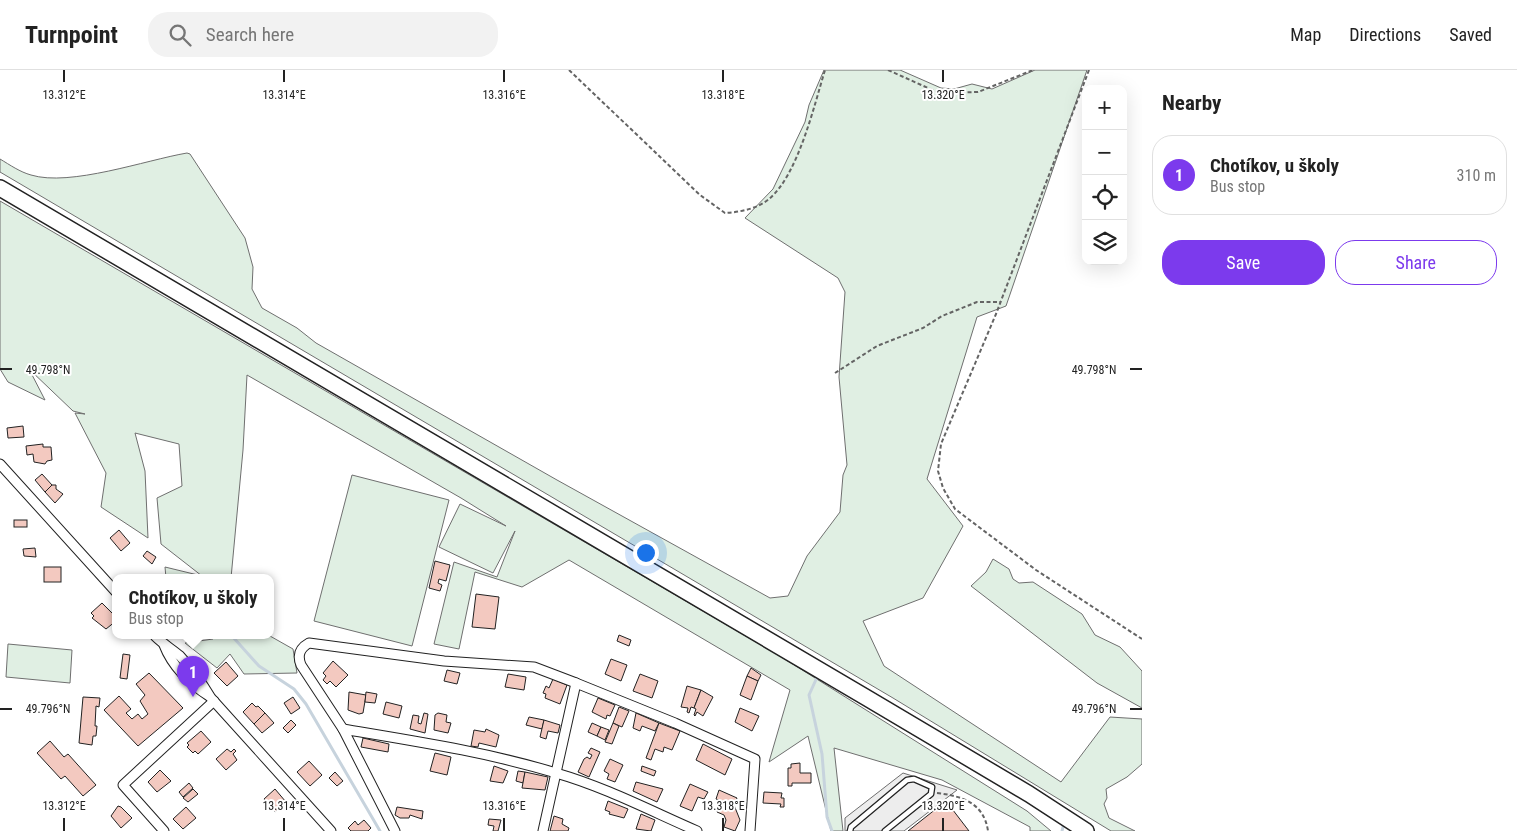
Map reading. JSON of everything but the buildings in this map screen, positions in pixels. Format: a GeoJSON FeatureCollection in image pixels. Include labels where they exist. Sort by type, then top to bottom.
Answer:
{"type":"FeatureCollection","features":[{"type":"Feature","properties":{"kind":"main road"},"geometry":{"type":"LineString","coordinates":[[0,188],[876,703],[1029,794],[1086,831]]}},
{"type":"Feature","properties":{"kind":"street"},"geometry":{"type":"LineString","coordinates":[[0,464],[112,588]]}},
{"type":"Feature","properties":{"kind":"street"},"geometry":{"type":"LineString","coordinates":[[158,639],[164,645],[169,657],[195,687],[213,700],[331,831]]}},
{"type":"Feature","properties":{"kind":"street"},"geometry":{"type":"LineString","coordinates":[[395,831],[343,729],[301,665],[299,656],[301,649],[309,643],[314,642],[444,661],[534,668],[675,723],[755,759],[750,831]]}},
{"type":"Feature","properties":{"kind":"street"},"geometry":{"type":"LineString","coordinates":[[544,831],[576,683]]}},
{"type":"Feature","properties":{"kind":"street"},"geometry":{"type":"LineString","coordinates":[[164,831],[123,785],[213,700]]}},
{"type":"Feature","properties":{"kind":"street"},"geometry":{"type":"LineString","coordinates":[[343,729],[518,763],[556,773],[618,796],[697,831]]}},
{"type":"Feature","properties":{"kind":"lane"},"geometry":{"type":"LineString","coordinates":[[850,831],[851,826],[909,779],[932,787],[932,792],[885,831]]}},
{"type":"Feature","properties":{"kind":"path"},"geometry":{"type":"LineString","coordinates":[[569,70],[700,195],[725,213],[747,210],[768,199],[782,183],[800,149],[826,70]]}},
{"type":"Feature","properties":{"kind":"path"},"geometry":{"type":"LineString","coordinates":[[888,70],[939,93],[978,92],[1033,70]]}},
{"type":"Feature","properties":{"kind":"path"},"geometry":{"type":"LineString","coordinates":[[1089,70],[1000,302],[941,444],[938,471],[943,488],[956,509],[1036,570],[1142,639]]}},
{"type":"Feature","properties":{"kind":"path"},"geometry":{"type":"LineString","coordinates":[[835,374],[877,346],[923,328],[942,316],[977,302],[1000,302]]}},
{"type":"Feature","properties":{"kind":"path"},"geometry":{"type":"LineString","coordinates":[[932,792],[955,795],[970,802],[983,815],[988,831]]}},
{"type":"Feature","properties":{"kind":"green space"},"geometry":{"type":"Polygon","coordinates":[[[824,70],[900,70],[941,88],[954,89],[972,84],[992,89],[1035,70],[1087,70],[1006,306],[977,317],[927,479],[963,526],[923,598],[863,621],[884,666],[1061,782],[1110,717],[1142,719],[1142,764],[1127,777],[1106,789],[1107,798],[1104,804],[1109,818],[1135,831],[1111,831],[893,698],[0,172],[0,159],[31,175],[47,178],[66,178],[108,171],[170,156],[190,154],[245,238],[253,267],[252,289],[262,308],[297,328],[316,343],[770,598],[788,596],[807,556],[840,512],[843,475],[847,465],[839,377],[845,292],[838,278],[745,218],[773,189],[805,122],[809,105],[824,70]]]}},
{"type":"Feature","properties":{"kind":"green space"},"geometry":{"type":"Polygon","coordinates":[[[0,201],[780,656],[1027,811],[1051,831],[1030,831],[1030,827],[942,780],[834,748],[843,831],[831,831],[808,736],[769,762],[790,690],[569,560],[522,587],[475,572],[459,649],[434,644],[454,562],[497,577],[515,531],[493,573],[439,547],[460,504],[506,526],[461,498],[247,375],[243,450],[231,574],[199,574],[161,544],[157,498],[182,486],[179,444],[135,433],[145,471],[148,538],[101,507],[106,473],[75,413],[85,414],[73,411],[29,369],[45,400],[8,382],[0,369],[0,201]]]}},
{"type":"Feature","properties":{"kind":"green space"},"geometry":{"type":"Polygon","coordinates":[[[352,475],[449,500],[412,646],[314,621],[352,475]]]}},
{"type":"Feature","properties":{"kind":"green space"},"geometry":{"type":"Polygon","coordinates":[[[993,559],[1009,569],[1013,579],[1019,583],[1033,582],[1082,614],[1095,635],[1120,647],[1142,671],[1142,708],[1097,683],[971,586],[986,572],[993,559]]]}},
{"type":"Feature","properties":{"kind":"green space"},"geometry":{"type":"Polygon","coordinates":[[[165,567],[194,574],[166,574],[165,567]]]}},
{"type":"Feature","properties":{"kind":"green space"},"geometry":{"type":"Polygon","coordinates":[[[274,638],[293,649],[297,673],[244,674],[230,654],[217,668],[185,643],[213,639],[274,638]]]}},
{"type":"Feature","properties":{"kind":"green space"},"geometry":{"type":"Polygon","coordinates":[[[8,644],[72,650],[70,683],[6,677],[8,644]]]}},
{"type":"Feature","properties":{"kind":"shaded area"},"geometry":{"type":"Polygon","coordinates":[[[903,773],[957,790],[904,831],[845,831],[845,818],[903,773]]]}},
{"type":"Feature","properties":{"kind":"waterway"},"geometry":{"type":"LineString","coordinates":[[235,639],[259,666],[294,689],[306,704],[380,831]]}},
{"type":"Feature","properties":{"kind":"waterway"},"geometry":{"type":"LineString","coordinates":[[819,673],[809,695],[822,754],[827,817],[832,831]]}},
{"type":"Feature","properties":{"kind":"waterway"},"geometry":{"type":"LineString","coordinates":[[1062,831],[1064,823]]}},
{"type":"Feature","properties":{"kind":"place","name":"Chotíkov, u školy"},"geometry":{"type":"Point","coordinates":[193,697]}}]}
